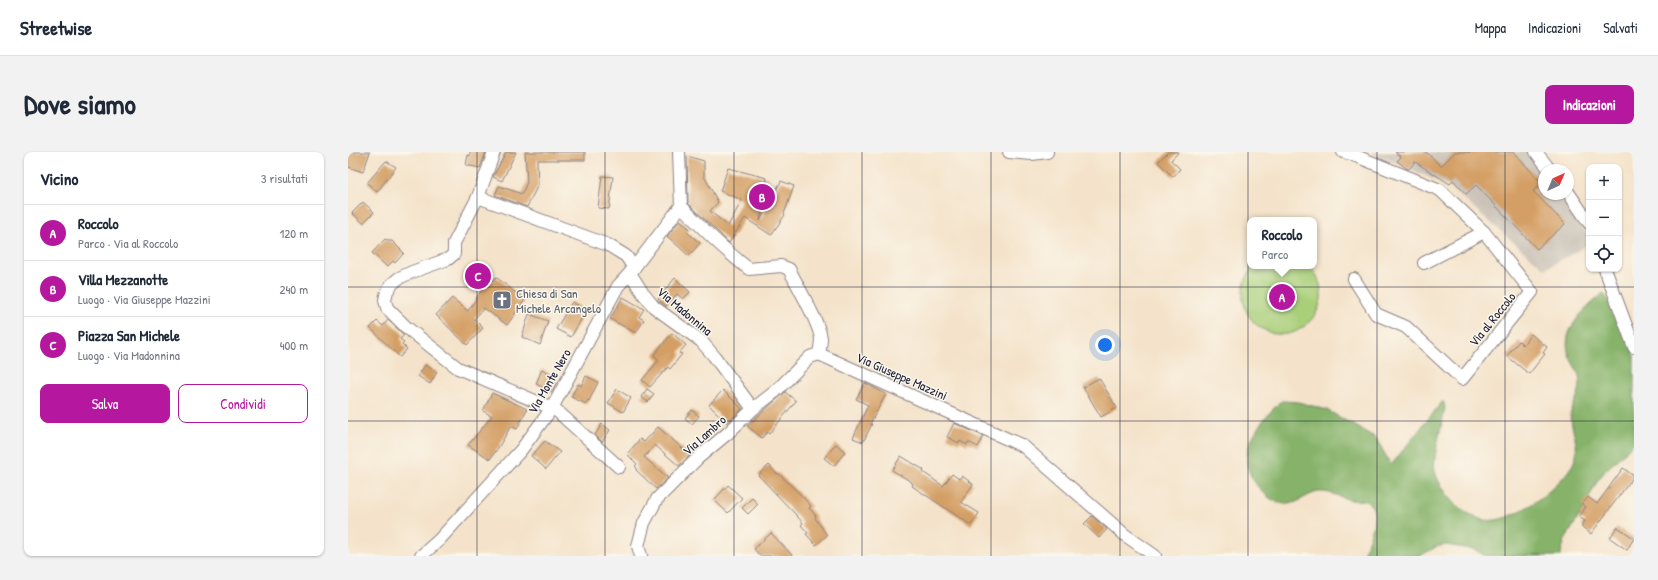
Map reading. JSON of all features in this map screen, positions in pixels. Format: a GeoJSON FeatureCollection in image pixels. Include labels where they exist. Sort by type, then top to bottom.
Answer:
{"type":"FeatureCollection","features":[{"type":"Feature","properties":{"kind":"street"},"geometry":{"type":"LineString","coordinates":[[494,152],[478,197],[454,243],[454,254],[448,259],[400,278],[392,284],[387,290],[385,300],[387,308],[406,327],[458,368],[552,408],[619,467]]}},
{"type":"Feature","properties":{"kind":"street"},"geometry":{"type":"LineString","coordinates":[[679,152],[681,206],[721,246],[749,269],[781,266],[790,269],[816,323],[821,338],[821,347],[818,354]]}},
{"type":"Feature","properties":{"kind":"street"},"geometry":{"type":"LineString","coordinates":[[1009,152],[1032,154],[1047,152]]}},
{"type":"Feature","properties":{"kind":"street","name":"Via al Roccolo"},"geometry":{"type":"LineString","coordinates":[[1343,152],[1440,190],[1484,232],[1532,292],[1462,379],[1406,327],[1376,314],[1354,278]]}},
{"type":"Feature","properties":{"kind":"street"},"geometry":{"type":"LineString","coordinates":[[1536,152],[1545,164]]}},
{"type":"Feature","properties":{"kind":"street","name":"Via Madonnina"},"geometry":{"type":"LineString","coordinates":[[478,197],[608,245],[626,256],[642,292],[654,307],[701,341],[714,356],[753,409]]}},
{"type":"Feature","properties":{"kind":"street"},"geometry":{"type":"LineString","coordinates":[[1573,200],[1586,219]]}},
{"type":"Feature","properties":{"kind":"street","name":"Via Monte Nero"},"geometry":{"type":"LineString","coordinates":[[421,556],[439,540],[521,450],[552,408],[618,286],[681,206]]}},
{"type":"Feature","properties":{"kind":"street"},"geometry":{"type":"LineString","coordinates":[[1424,263],[1484,232]]}},
{"type":"Feature","properties":{"kind":"street"},"geometry":{"type":"LineString","coordinates":[[1607,272],[1634,347]]}},
{"type":"Feature","properties":{"kind":"street","name":"Via Lambro"},"geometry":{"type":"LineString","coordinates":[[641,556],[638,546],[644,523],[657,499],[698,458],[728,433],[753,409],[776,391],[810,357],[818,354]]}},
{"type":"Feature","properties":{"kind":"street","name":"Via Giuseppe Mazzini"},"geometry":{"type":"LineString","coordinates":[[818,354],[1022,446],[1125,535],[1155,556]]}},
{"type":"Feature","properties":{"kind":"shaded area"},"geometry":{"type":"Polygon","coordinates":[[[1371,152],[1530,152],[1538,164],[1538,200],[1563,200],[1586,234],[1586,246],[1545,269],[1447,185],[1371,152]]]}},
{"type":"Feature","properties":{"kind":"green space"},"geometry":{"type":"Polygon","coordinates":[[[1252,269],[1312,269],[1319,281],[1321,299],[1315,315],[1308,323],[1294,332],[1280,334],[1266,331],[1255,323],[1246,311],[1243,297],[1245,282],[1252,269]]]}},
{"type":"Feature","properties":{"kind":"green space"},"geometry":{"type":"Polygon","coordinates":[[[1603,293],[1621,323],[1634,356],[1634,443],[1605,471],[1597,481],[1585,506],[1565,540],[1561,556],[1486,556],[1475,550],[1446,545],[1436,547],[1420,556],[1362,556],[1370,537],[1374,522],[1373,509],[1368,502],[1350,500],[1325,492],[1318,492],[1297,502],[1284,504],[1276,502],[1267,496],[1259,488],[1252,477],[1247,461],[1248,449],[1259,426],[1270,412],[1282,401],[1299,402],[1327,410],[1376,438],[1391,465],[1442,402],[1444,402],[1445,408],[1434,465],[1436,475],[1445,491],[1461,508],[1472,516],[1480,519],[1495,520],[1508,517],[1521,511],[1547,493],[1558,483],[1567,473],[1575,459],[1576,442],[1571,415],[1579,392],[1580,378],[1569,355],[1567,345],[1568,336],[1576,320],[1603,293]]]}},
{"type":"Feature","properties":{"kind":"building"},"geometry":{"type":"Polygon","coordinates":[[[348,152],[370,152],[363,172],[348,167],[348,152]]]}},
{"type":"Feature","properties":{"kind":"building"},"geometry":{"type":"Polygon","coordinates":[[[470,152],[486,152],[480,168],[466,165],[470,152]]]}},
{"type":"Feature","properties":{"kind":"building"},"geometry":{"type":"Polygon","coordinates":[[[506,152],[516,152],[502,181],[493,177],[506,152]]]}},
{"type":"Feature","properties":{"kind":"building"},"geometry":{"type":"Polygon","coordinates":[[[525,152],[585,152],[585,160],[537,160],[538,185],[527,207],[495,195],[499,186],[522,194],[527,182],[525,152]]]}},
{"type":"Feature","properties":{"kind":"building"},"geometry":{"type":"Polygon","coordinates":[[[1168,152],[1179,152],[1171,160],[1180,169],[1173,177],[1158,162],[1168,152]]]}},
{"type":"Feature","properties":{"kind":"building"},"geometry":{"type":"Polygon","coordinates":[[[1395,152],[1426,152],[1441,166],[1455,152],[1513,152],[1538,179],[1538,187],[1533,191],[1538,196],[1538,200],[1542,200],[1565,224],[1537,249],[1476,185],[1466,194],[1453,180],[1450,184],[1415,162],[1409,169],[1406,168],[1397,161],[1401,157],[1395,152]]]}},
{"type":"Feature","properties":{"kind":"building"},"geometry":{"type":"Polygon","coordinates":[[[687,156],[704,161],[704,176],[718,202],[710,211],[728,226],[742,200],[720,191],[728,168],[767,178],[760,221],[781,181],[794,186],[784,214],[785,215],[771,235],[745,218],[729,243],[688,203],[687,156]]]}},
{"type":"Feature","properties":{"kind":"building"},"geometry":{"type":"Polygon","coordinates":[[[386,161],[396,167],[377,192],[367,183],[386,161]]]}},
{"type":"Feature","properties":{"kind":"building"},"geometry":{"type":"Polygon","coordinates":[[[602,176],[613,177],[609,209],[598,208],[602,176]]]}},
{"type":"Feature","properties":{"kind":"building"},"geometry":{"type":"Polygon","coordinates":[[[363,202],[374,212],[363,223],[352,213],[363,202]]]}},
{"type":"Feature","properties":{"kind":"building"},"geometry":{"type":"Polygon","coordinates":[[[680,220],[690,229],[687,232],[700,243],[689,256],[667,236],[680,220]]]}},
{"type":"Feature","properties":{"kind":"building"},"geometry":{"type":"Polygon","coordinates":[[[385,239],[392,241],[404,253],[395,263],[393,261],[387,267],[372,253],[385,239]]]}},
{"type":"Feature","properties":{"kind":"building"},"geometry":{"type":"Polygon","coordinates":[[[496,277],[525,300],[507,325],[484,308],[474,319],[483,328],[467,345],[436,315],[452,298],[468,311],[487,282],[488,283],[491,279],[493,281],[496,277]]]}},
{"type":"Feature","properties":{"kind":"building"},"geometry":{"type":"Polygon","coordinates":[[[675,278],[690,292],[683,299],[677,294],[666,306],[658,299],[675,278]]]}},
{"type":"Feature","properties":{"kind":"building"},"geometry":{"type":"Polygon","coordinates":[[[623,297],[644,309],[639,317],[644,320],[636,333],[610,319],[623,297]]]}},
{"type":"Feature","properties":{"kind":"building"},"geometry":{"type":"Polygon","coordinates":[[[572,302],[586,311],[571,337],[556,329],[572,302]]]}},
{"type":"Feature","properties":{"kind":"building"},"geometry":{"type":"Polygon","coordinates":[[[529,314],[548,321],[540,345],[522,337],[529,314]]]}},
{"type":"Feature","properties":{"kind":"building"},"geometry":{"type":"Polygon","coordinates":[[[388,320],[404,335],[400,339],[404,342],[402,344],[407,349],[400,357],[370,328],[377,321],[383,326],[388,320]]]}},
{"type":"Feature","properties":{"kind":"building"},"geometry":{"type":"Polygon","coordinates":[[[672,333],[686,345],[679,353],[682,354],[670,369],[668,367],[650,387],[642,380],[659,360],[654,355],[672,333]]]}},
{"type":"Feature","properties":{"kind":"building"},"geometry":{"type":"Polygon","coordinates":[[[1531,334],[1547,347],[1543,353],[1545,354],[1529,374],[1507,356],[1519,341],[1523,345],[1531,334]]]}},
{"type":"Feature","properties":{"kind":"building"},"geometry":{"type":"Polygon","coordinates":[[[425,365],[437,372],[430,384],[418,376],[425,365]]]}},
{"type":"Feature","properties":{"kind":"building"},"geometry":{"type":"Polygon","coordinates":[[[542,369],[555,376],[553,382],[556,383],[552,392],[536,384],[542,369]]]}},
{"type":"Feature","properties":{"kind":"building"},"geometry":{"type":"Polygon","coordinates":[[[586,376],[598,382],[586,404],[571,397],[578,384],[581,386],[586,376]]]}},
{"type":"Feature","properties":{"kind":"building"},"geometry":{"type":"Polygon","coordinates":[[[1099,378],[1117,408],[1101,417],[1083,387],[1099,378]]]}},
{"type":"Feature","properties":{"kind":"building"},"geometry":{"type":"Polygon","coordinates":[[[865,383],[886,394],[870,424],[872,424],[863,442],[853,438],[868,405],[856,399],[865,383]]]}},
{"type":"Feature","properties":{"kind":"building"},"geometry":{"type":"Polygon","coordinates":[[[617,389],[631,398],[623,412],[608,403],[617,389]]]}},
{"type":"Feature","properties":{"kind":"building"},"geometry":{"type":"Polygon","coordinates":[[[647,389],[654,394],[648,402],[641,397],[647,389]]]}},
{"type":"Feature","properties":{"kind":"building"},"geometry":{"type":"Polygon","coordinates":[[[723,390],[742,409],[727,423],[709,405],[723,390]]]}},
{"type":"Feature","properties":{"kind":"building"},"geometry":{"type":"Polygon","coordinates":[[[785,392],[796,401],[769,434],[767,432],[762,438],[747,426],[785,392]]]}},
{"type":"Feature","properties":{"kind":"building"},"geometry":{"type":"Polygon","coordinates":[[[492,393],[527,409],[517,429],[511,426],[490,459],[468,445],[492,416],[483,411],[492,393]]]}},
{"type":"Feature","properties":{"kind":"building"},"geometry":{"type":"Polygon","coordinates":[[[692,410],[699,416],[692,424],[685,418],[692,410]]]}},
{"type":"Feature","properties":{"kind":"building"},"geometry":{"type":"Polygon","coordinates":[[[954,423],[983,436],[978,447],[968,442],[967,445],[960,441],[959,443],[947,437],[954,423]]]}},
{"type":"Feature","properties":{"kind":"building"},"geometry":{"type":"Polygon","coordinates":[[[602,424],[610,430],[602,442],[595,435],[602,424]]]}},
{"type":"Feature","properties":{"kind":"building"},"geometry":{"type":"Polygon","coordinates":[[[658,427],[690,455],[679,466],[655,445],[644,457],[668,478],[656,489],[636,470],[637,468],[635,466],[637,464],[627,454],[640,439],[644,442],[658,427]]]}},
{"type":"Feature","properties":{"kind":"building"},"geometry":{"type":"Polygon","coordinates":[[[545,441],[560,452],[546,469],[531,456],[545,441]]]}},
{"type":"Feature","properties":{"kind":"building"},"geometry":{"type":"Polygon","coordinates":[[[836,444],[845,452],[834,466],[824,458],[836,444]]]}},
{"type":"Feature","properties":{"kind":"building"},"geometry":{"type":"Polygon","coordinates":[[[901,456],[924,470],[923,472],[943,486],[952,474],[959,479],[962,476],[973,484],[961,502],[979,513],[971,525],[912,486],[913,484],[910,481],[892,470],[901,456]]]}},
{"type":"Feature","properties":{"kind":"building"},"geometry":{"type":"Polygon","coordinates":[[[769,465],[811,506],[809,508],[816,516],[815,518],[827,535],[816,545],[806,534],[808,533],[801,525],[803,523],[758,475],[769,465]]]}},
{"type":"Feature","properties":{"kind":"building"},"geometry":{"type":"Polygon","coordinates":[[[1623,468],[1634,476],[1591,534],[1581,526],[1585,521],[1579,517],[1586,507],[1582,504],[1588,497],[1597,504],[1623,468]]]}},
{"type":"Feature","properties":{"kind":"building"},"geometry":{"type":"Polygon","coordinates":[[[728,485],[742,498],[728,513],[714,500],[728,485]]]}},
{"type":"Feature","properties":{"kind":"building"},"geometry":{"type":"Polygon","coordinates":[[[752,498],[758,504],[748,514],[742,508],[752,498]]]}},
{"type":"Feature","properties":{"kind":"building"},"geometry":{"type":"Polygon","coordinates":[[[1092,516],[1107,529],[1099,538],[1084,524],[1092,516]]]}},
{"type":"Feature","properties":{"kind":"building"},"geometry":{"type":"Polygon","coordinates":[[[1617,527],[1634,538],[1627,550],[1610,538],[1617,527]]]}},
{"type":"Feature","properties":{"kind":"building"},"geometry":{"type":"Polygon","coordinates":[[[771,533],[793,556],[760,556],[754,549],[771,533]]]}},
{"type":"Feature","properties":{"kind":"place","name":"Villa Mezzanotte"},"geometry":{"type":"Point","coordinates":[762,197]}},
{"type":"Feature","properties":{"kind":"place","name":"Piazza San Michele"},"geometry":{"type":"Point","coordinates":[478,276]}},
{"type":"Feature","properties":{"kind":"place","name":"Roccolo"},"geometry":{"type":"Point","coordinates":[1282,297]}},
{"type":"Feature","properties":{"kind":"place","name":"Chiesa di San Michele Arcangelo"},"geometry":{"type":"Point","coordinates":[502,300]}}]}
